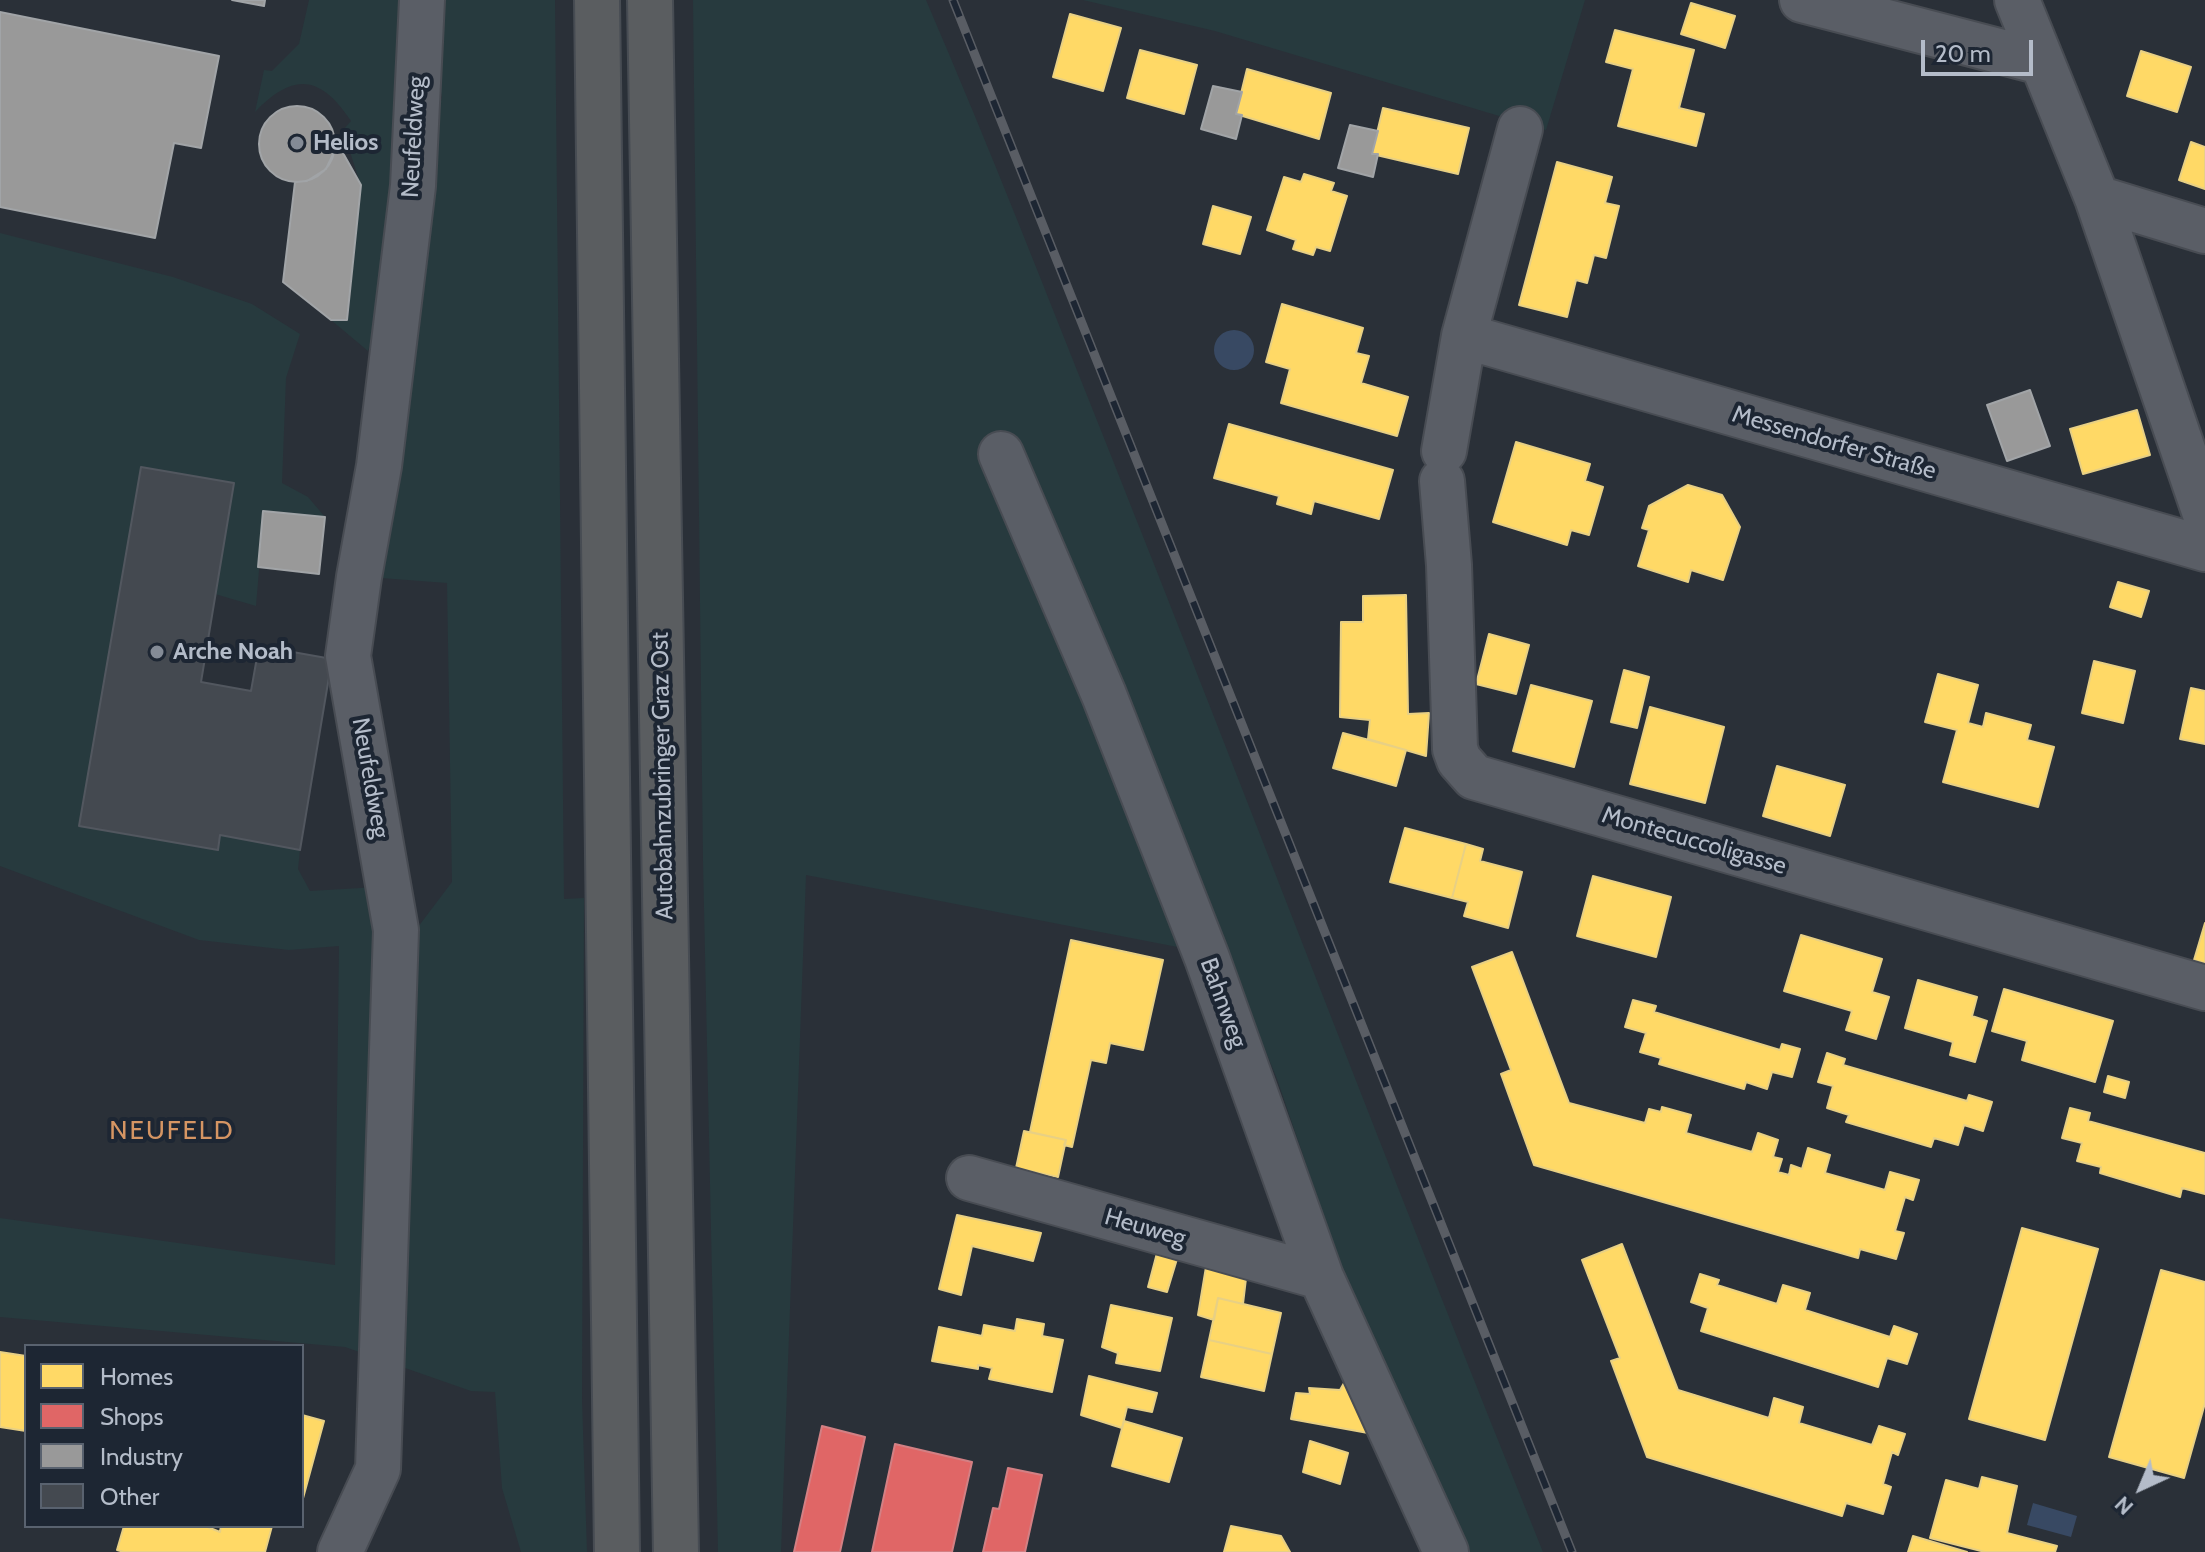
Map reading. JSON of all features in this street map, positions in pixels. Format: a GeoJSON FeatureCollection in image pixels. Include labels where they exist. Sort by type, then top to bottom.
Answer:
{"type":"FeatureCollection","features":[{"type":"Feature","properties":{"kind":"highway"},"geometry":{"type":"LineString","coordinates":[[597,0],[617,1552]]}},
{"type":"Feature","properties":{"kind":"highway","name":"Autobahnzubringer Graz Ost"},"geometry":{"type":"LineString","coordinates":[[650,0],[676,1552]]}},
{"type":"Feature","properties":{"kind":"street","name":"Neufeldweg"},"geometry":{"type":"LineString","coordinates":[[340,1552],[378,1469],[396,930],[348,656],[379,466],[378,368],[413,186],[422,0]]}},
{"type":"Feature","properties":{"kind":"street"},"geometry":{"type":"LineString","coordinates":[[1802,0],[2041,62]]}},
{"type":"Feature","properties":{"kind":"street"},"geometry":{"type":"LineString","coordinates":[[2017,0],[2097,198],[2205,514]]}},
{"type":"Feature","properties":{"kind":"street","name":"Montecuccoligasse"},"geometry":{"type":"LineString","coordinates":[[1520,129],[1464,336],[1443,466],[1455,749],[1459,760],[1474,777],[2205,988]]}},
{"type":"Feature","properties":{"kind":"street"},"geometry":{"type":"LineString","coordinates":[[2097,198],[2205,231]]}},
{"type":"Feature","properties":{"kind":"street","name":"Messendorfer Straße"},"geometry":{"type":"LineString","coordinates":[[1464,336],[2205,549]]}},
{"type":"Feature","properties":{"kind":"street","name":"Bahnweg"},"geometry":{"type":"LineString","coordinates":[[1001,454],[1104,695],[1207,958],[1321,1277],[1446,1552]]}},
{"type":"Feature","properties":{"kind":"street","name":"Heuweg"},"geometry":{"type":"LineString","coordinates":[[969,1178],[1321,1277]]}},
{"type":"Feature","properties":{"kind":"green space"},"geometry":{"type":"Polygon","coordinates":[[[309,0],[405,0],[393,196],[379,318],[368,351],[331,320],[348,319],[361,186],[343,130],[351,121],[329,95],[306,84],[282,90],[255,112],[264,70],[272,71],[299,44],[309,0]]]}},
{"type":"Feature","properties":{"kind":"green space"},"geometry":{"type":"Polygon","coordinates":[[[440,0],[555,0],[564,899],[584,898],[582,1400],[587,1552],[521,1552],[502,1488],[495,1392],[471,1391],[345,1347],[0,1317],[0,1218],[335,1265],[339,946],[289,950],[199,940],[0,866],[0,233],[173,277],[252,304],[300,334],[286,378],[282,483],[308,497],[325,517],[264,511],[256,606],[215,594],[234,483],[141,467],[79,826],[217,850],[220,835],[300,850],[298,869],[310,891],[378,887],[396,930],[418,927],[452,882],[447,583],[381,578],[410,378],[415,213],[442,97],[437,72],[440,0]]]}},
{"type":"Feature","properties":{"kind":"green space"},"geometry":{"type":"Polygon","coordinates":[[[693,0],[926,0],[1062,332],[1543,1552],[1466,1552],[1370,1352],[1277,1079],[1114,682],[1193,950],[806,875],[781,1552],[718,1552],[703,861],[693,0]]]}},
{"type":"Feature","properties":{"kind":"green space"},"geometry":{"type":"Polygon","coordinates":[[[1083,0],[1585,0],[1546,130],[1215,31],[1083,0]]]}},
{"type":"Feature","properties":{"kind":"water"},"geometry":{"type":"Polygon","coordinates":[[[1234,330],[1248,336],[1254,350],[1248,364],[1234,370],[1220,364],[1214,350],[1220,336],[1234,330]]]}},
{"type":"Feature","properties":{"kind":"water"},"geometry":{"type":"Polygon","coordinates":[[[2033,1503],[2077,1516],[2071,1537],[2027,1525],[2033,1503]]]}},
{"type":"Feature","properties":{"kind":"building: Homes"},"geometry":{"type":"Polygon","coordinates":[[[1691,3],[1735,16],[1725,48],[1681,34],[1691,3]]]}},
{"type":"Feature","properties":{"kind":"building: Homes"},"geometry":{"type":"Polygon","coordinates":[[[1070,14],[1121,28],[1103,91],[1053,77],[1070,14]]]}},
{"type":"Feature","properties":{"kind":"building: Homes"},"geometry":{"type":"Polygon","coordinates":[[[1615,30],[1694,50],[1679,108],[1704,114],[1696,146],[1618,126],[1633,69],[1606,62],[1615,30]]]}},
{"type":"Feature","properties":{"kind":"building: Homes"},"geometry":{"type":"Polygon","coordinates":[[[1140,50],[1197,65],[1184,114],[1127,98],[1140,50]]]}},
{"type":"Feature","properties":{"kind":"building: Homes"},"geometry":{"type":"Polygon","coordinates":[[[2141,51],[2191,67],[2177,112],[2127,96],[2141,51]]]}},
{"type":"Feature","properties":{"kind":"building: Homes"},"geometry":{"type":"Polygon","coordinates":[[[1247,69],[1331,93],[1319,139],[1236,114],[1247,69]]]}},
{"type":"Feature","properties":{"kind":"building: Homes"},"geometry":{"type":"Polygon","coordinates":[[[1383,108],[1469,128],[1458,174],[1372,154],[1383,108]]]}},
{"type":"Feature","properties":{"kind":"building: Homes"},"geometry":{"type":"Polygon","coordinates":[[[2191,142],[2205,147],[2205,189],[2179,180],[2191,142]]]}},
{"type":"Feature","properties":{"kind":"building: Homes"},"geometry":{"type":"Polygon","coordinates":[[[1557,162],[1612,177],[1605,203],[1619,206],[1606,258],[1594,255],[1587,283],[1576,280],[1567,317],[1519,305],[1557,162]]]}},
{"type":"Feature","properties":{"kind":"building: Homes"},"geometry":{"type":"Polygon","coordinates":[[[1304,174],[1334,183],[1331,191],[1347,196],[1330,251],[1316,247],[1313,255],[1293,249],[1296,240],[1267,230],[1284,177],[1301,182],[1304,174]]]}},
{"type":"Feature","properties":{"kind":"building: Homes"},"geometry":{"type":"Polygon","coordinates":[[[1213,206],[1251,217],[1240,254],[1203,244],[1213,206]]]}},
{"type":"Feature","properties":{"kind":"building: Homes"},"geometry":{"type":"Polygon","coordinates":[[[1282,304],[1363,328],[1356,353],[1369,356],[1361,383],[1408,397],[1397,436],[1281,403],[1290,369],[1266,362],[1282,304]]]}},
{"type":"Feature","properties":{"kind":"building: Homes"},"geometry":{"type":"Polygon","coordinates":[[[2137,410],[2150,455],[2083,474],[2070,429],[2137,410]]]}},
{"type":"Feature","properties":{"kind":"building: Homes"},"geometry":{"type":"Polygon","coordinates":[[[1229,424],[1393,470],[1379,519],[1314,501],[1311,514],[1277,504],[1279,496],[1214,478],[1229,424]]]}},
{"type":"Feature","properties":{"kind":"building: Homes"},"geometry":{"type":"Polygon","coordinates":[[[1516,442],[1590,464],[1585,481],[1603,487],[1589,535],[1571,530],[1567,545],[1493,522],[1516,442]]]}},
{"type":"Feature","properties":{"kind":"building: Homes"},"geometry":{"type":"Polygon","coordinates":[[[1688,485],[1722,495],[1740,527],[1723,580],[1691,570],[1688,582],[1638,566],[1649,530],[1642,528],[1649,506],[1688,485]]]}},
{"type":"Feature","properties":{"kind":"building: Homes"},"geometry":{"type":"Polygon","coordinates":[[[2118,582],[2149,591],[2141,617],[2110,607],[2118,582]]]}},
{"type":"Feature","properties":{"kind":"building: Homes"},"geometry":{"type":"Polygon","coordinates":[[[1406,595],[1408,714],[1429,713],[1426,756],[1368,739],[1370,720],[1340,717],[1341,622],[1363,622],[1363,596],[1406,595]]]}},
{"type":"Feature","properties":{"kind":"building: Homes"},"geometry":{"type":"Polygon","coordinates":[[[1489,634],[1529,645],[1516,694],[1476,684],[1489,634]]]}},
{"type":"Feature","properties":{"kind":"building: Homes"},"geometry":{"type":"Polygon","coordinates":[[[2094,661],[2135,671],[2123,723],[2082,713],[2094,661]]]}},
{"type":"Feature","properties":{"kind":"building: Homes"},"geometry":{"type":"Polygon","coordinates":[[[1624,670],[1649,677],[1637,728],[1611,722],[1624,670]]]}},
{"type":"Feature","properties":{"kind":"building: Homes"},"geometry":{"type":"Polygon","coordinates":[[[1938,674],[1978,685],[1968,723],[1983,727],[1986,713],[2031,725],[2027,740],[2054,747],[2038,807],[1943,782],[1957,730],[1925,722],[1938,674]]]}},
{"type":"Feature","properties":{"kind":"building: Homes"},"geometry":{"type":"Polygon","coordinates":[[[1531,685],[1592,701],[1574,767],[1513,751],[1531,685]]]}},
{"type":"Feature","properties":{"kind":"building: Homes"},"geometry":{"type":"Polygon","coordinates":[[[2191,688],[2205,691],[2205,744],[2180,739],[2191,688]]]}},
{"type":"Feature","properties":{"kind":"building: Homes"},"geometry":{"type":"Polygon","coordinates":[[[1650,707],[1724,727],[1705,803],[1630,784],[1650,707]]]}},
{"type":"Feature","properties":{"kind":"building: Homes"},"geometry":{"type":"Polygon","coordinates":[[[1343,733],[1406,750],[1396,786],[1333,768],[1343,733]]]}},
{"type":"Feature","properties":{"kind":"building: Homes"},"geometry":{"type":"Polygon","coordinates":[[[1777,766],[1845,785],[1830,836],[1763,816],[1777,766]]]}},
{"type":"Feature","properties":{"kind":"building: Homes"},"geometry":{"type":"Polygon","coordinates":[[[1405,828],[1466,844],[1452,898],[1390,882],[1405,828]]]}},
{"type":"Feature","properties":{"kind":"building: Homes"},"geometry":{"type":"Polygon","coordinates":[[[1466,844],[1483,849],[1480,861],[1522,872],[1508,928],[1464,916],[1468,902],[1452,898],[1466,844]]]}},
{"type":"Feature","properties":{"kind":"building: Homes"},"geometry":{"type":"Polygon","coordinates":[[[1593,876],[1671,897],[1656,957],[1577,936],[1593,876]]]}},
{"type":"Feature","properties":{"kind":"building: Homes"},"geometry":{"type":"Polygon","coordinates":[[[2205,923],[2205,963],[2194,960],[2205,923]]]}},
{"type":"Feature","properties":{"kind":"building: Homes"},"geometry":{"type":"Polygon","coordinates":[[[1801,935],[1882,959],[1872,992],[1889,997],[1876,1039],[1846,1030],[1852,1011],[1784,991],[1801,935]]]}},
{"type":"Feature","properties":{"kind":"building: Homes"},"geometry":{"type":"Polygon","coordinates":[[[1071,940],[1163,960],[1143,1050],[1110,1043],[1106,1063],[1091,1060],[1072,1147],[1064,1145],[1066,1140],[1030,1132],[1071,940]]]}},
{"type":"Feature","properties":{"kind":"building: Homes"},"geometry":{"type":"Polygon","coordinates":[[[1512,952],[1569,1103],[1645,1123],[1649,1109],[1661,1112],[1662,1107],[1691,1115],[1686,1133],[1752,1152],[1758,1133],[1778,1140],[1773,1157],[1782,1159],[1778,1172],[1789,1175],[1791,1165],[1802,1169],[1808,1148],[1830,1155],[1825,1173],[1885,1190],[1890,1172],[1919,1180],[1913,1200],[1905,1197],[1895,1231],[1904,1233],[1896,1259],[1860,1249],[1858,1258],[1534,1165],[1501,1074],[1511,1070],[1472,967],[1512,952]]]}},
{"type":"Feature","properties":{"kind":"building: Homes"},"geometry":{"type":"Polygon","coordinates":[[[1918,980],[1977,997],[1972,1016],[1987,1021],[1975,1062],[1950,1055],[1953,1042],[1905,1028],[1918,980]]]}},
{"type":"Feature","properties":{"kind":"building: Homes"},"geometry":{"type":"Polygon","coordinates":[[[2004,989],[2113,1021],[2095,1082],[2022,1060],[2027,1041],[1992,1031],[2004,989]]]}},
{"type":"Feature","properties":{"kind":"building: Homes"},"geometry":{"type":"Polygon","coordinates":[[[1633,1000],[1656,1006],[1654,1012],[1780,1050],[1782,1044],[1800,1049],[1792,1077],[1772,1072],[1767,1089],[1746,1082],[1744,1089],[1659,1064],[1661,1058],[1640,1052],[1646,1033],[1625,1027],[1633,1000]]]}},
{"type":"Feature","properties":{"kind":"building: Homes"},"geometry":{"type":"Polygon","coordinates":[[[1827,1053],[1845,1059],[1843,1065],[1967,1101],[1969,1095],[1992,1102],[1983,1131],[1964,1125],[1958,1145],[1934,1138],[1931,1147],[1846,1122],[1849,1115],[1827,1108],[1833,1086],[1818,1082],[1827,1053]]]}},
{"type":"Feature","properties":{"kind":"building: Homes"},"geometry":{"type":"Polygon","coordinates":[[[2108,1076],[2129,1082],[2125,1098],[2104,1092],[2108,1076]]]}},
{"type":"Feature","properties":{"kind":"building: Homes"},"geometry":{"type":"Polygon","coordinates":[[[2070,1108],[2090,1113],[2088,1121],[2205,1153],[2205,1194],[2182,1188],[2180,1197],[2100,1173],[2101,1167],[2077,1161],[2082,1143],[2062,1138],[2070,1108]]]}},
{"type":"Feature","properties":{"kind":"building: Homes"},"geometry":{"type":"Polygon","coordinates":[[[1024,1131],[1066,1140],[1058,1177],[1016,1168],[1024,1131]]]}},
{"type":"Feature","properties":{"kind":"building: Homes"},"geometry":{"type":"Polygon","coordinates":[[[957,1215],[1041,1233],[1033,1261],[972,1246],[961,1295],[939,1289],[957,1215]]]}},
{"type":"Feature","properties":{"kind":"building: Homes"},"geometry":{"type":"Polygon","coordinates":[[[2022,1228],[2098,1249],[2045,1440],[1969,1419],[2022,1228]]]}},
{"type":"Feature","properties":{"kind":"building: Homes"},"geometry":{"type":"Polygon","coordinates":[[[1622,1244],[1678,1390],[1769,1418],[1774,1398],[1803,1407],[1799,1423],[1872,1445],[1879,1426],[1905,1434],[1898,1455],[1892,1452],[1883,1484],[1891,1487],[1883,1514],[1846,1503],[1842,1516],[1647,1457],[1611,1361],[1620,1358],[1582,1260],[1622,1244]]]}},
{"type":"Feature","properties":{"kind":"building: Homes"},"geometry":{"type":"Polygon","coordinates":[[[1157,1253],[1177,1259],[1167,1292],[1148,1287],[1157,1253]]]}},
{"type":"Feature","properties":{"kind":"building: Homes"},"geometry":{"type":"Polygon","coordinates":[[[1207,1261],[1247,1270],[1243,1304],[1218,1298],[1214,1320],[1198,1315],[1207,1261]]]}},
{"type":"Feature","properties":{"kind":"building: Homes"},"geometry":{"type":"Polygon","coordinates":[[[2161,1270],[2205,1282],[2205,1403],[2184,1478],[2109,1457],[2161,1270]]]}},
{"type":"Feature","properties":{"kind":"building: Homes"},"geometry":{"type":"Polygon","coordinates":[[[1700,1274],[1719,1280],[1717,1285],[1777,1304],[1783,1285],[1810,1293],[1805,1310],[1890,1337],[1894,1326],[1917,1334],[1907,1364],[1887,1358],[1878,1387],[1701,1331],[1708,1308],[1691,1302],[1700,1274]]]}},
{"type":"Feature","properties":{"kind":"building: Homes"},"geometry":{"type":"Polygon","coordinates":[[[1218,1298],[1281,1313],[1272,1354],[1209,1340],[1218,1298]]]}},
{"type":"Feature","properties":{"kind":"building: Homes"},"geometry":{"type":"Polygon","coordinates":[[[1111,1305],[1172,1318],[1160,1371],[1116,1363],[1118,1353],[1102,1347],[1111,1305]]]}},
{"type":"Feature","properties":{"kind":"building: Homes"},"geometry":{"type":"Polygon","coordinates":[[[1017,1319],[1044,1324],[1042,1336],[1063,1340],[1052,1392],[989,1379],[992,1368],[978,1365],[978,1369],[932,1361],[939,1327],[982,1336],[984,1325],[1015,1331],[1017,1319]]]}},
{"type":"Feature","properties":{"kind":"building: Homes"},"geometry":{"type":"Polygon","coordinates":[[[1209,1340],[1272,1354],[1264,1391],[1201,1377],[1209,1340]]]}},
{"type":"Feature","properties":{"kind":"building: Homes"},"geometry":{"type":"Polygon","coordinates":[[[0,1352],[24,1356],[24,1431],[0,1427],[0,1352]]]}},
{"type":"Feature","properties":{"kind":"building: Homes"},"geometry":{"type":"Polygon","coordinates":[[[1089,1376],[1157,1393],[1152,1412],[1127,1407],[1122,1428],[1081,1415],[1089,1376]]]}},
{"type":"Feature","properties":{"kind":"building: Homes"},"geometry":{"type":"Polygon","coordinates":[[[1344,1383],[1368,1433],[1291,1419],[1296,1393],[1310,1394],[1309,1388],[1340,1390],[1344,1383]]]}},
{"type":"Feature","properties":{"kind":"building: Homes"},"geometry":{"type":"Polygon","coordinates":[[[304,1416],[324,1421],[304,1495],[304,1416]]]}},
{"type":"Feature","properties":{"kind":"building: Homes"},"geometry":{"type":"Polygon","coordinates":[[[1124,1421],[1182,1438],[1169,1482],[1112,1466],[1124,1421]]]}},
{"type":"Feature","properties":{"kind":"building: Homes"},"geometry":{"type":"Polygon","coordinates":[[[1310,1441],[1348,1453],[1340,1484],[1303,1472],[1310,1441]]]}},
{"type":"Feature","properties":{"kind":"building: Homes"},"geometry":{"type":"Polygon","coordinates":[[[1982,1477],[2017,1486],[2007,1533],[2057,1546],[2055,1552],[1985,1552],[1930,1538],[1946,1480],[1979,1489],[1982,1477]]]}},
{"type":"Feature","properties":{"kind":"building: Homes"},"geometry":{"type":"Polygon","coordinates":[[[1231,1526],[1281,1536],[1290,1552],[1224,1552],[1231,1526]]]}},
{"type":"Feature","properties":{"kind":"building: Homes"},"geometry":{"type":"Polygon","coordinates":[[[123,1528],[210,1528],[220,1532],[221,1528],[271,1528],[265,1552],[117,1550],[123,1528]]]}},
{"type":"Feature","properties":{"kind":"building: Homes"},"geometry":{"type":"Polygon","coordinates":[[[1913,1536],[1967,1552],[1908,1552],[1913,1536]]]}},
{"type":"Feature","properties":{"kind":"building: Shops"},"geometry":{"type":"Polygon","coordinates":[[[822,1426],[865,1437],[840,1552],[794,1552],[822,1426]]]}},
{"type":"Feature","properties":{"kind":"building: Shops"},"geometry":{"type":"Polygon","coordinates":[[[895,1444],[972,1462],[952,1552],[872,1552],[895,1444]]]}},
{"type":"Feature","properties":{"kind":"building: Shops"},"geometry":{"type":"Polygon","coordinates":[[[1008,1468],[1042,1475],[1025,1552],[983,1552],[993,1508],[999,1509],[1008,1468]]]}},
{"type":"Feature","properties":{"kind":"building: Industry"},"geometry":{"type":"Polygon","coordinates":[[[232,0],[265,0],[264,6],[232,0]]]}},
{"type":"Feature","properties":{"kind":"building: Industry"},"geometry":{"type":"Polygon","coordinates":[[[0,12],[219,56],[201,148],[174,143],[155,238],[0,207],[0,12]]]}},
{"type":"Feature","properties":{"kind":"building: Industry"},"geometry":{"type":"Polygon","coordinates":[[[1213,86],[1242,92],[1236,114],[1242,115],[1236,139],[1201,129],[1213,86]]]}},
{"type":"Feature","properties":{"kind":"building: Industry","name":"Helios"},"geometry":{"type":"Polygon","coordinates":[[[297,106],[312,109],[324,117],[332,129],[335,144],[332,159],[324,171],[312,179],[297,182],[282,179],[270,171],[262,159],[259,144],[262,129],[270,117],[282,109],[297,106]]]}},
{"type":"Feature","properties":{"kind":"building: Industry"},"geometry":{"type":"Polygon","coordinates":[[[1350,125],[1378,131],[1372,154],[1378,154],[1373,177],[1338,168],[1350,125]]]}},
{"type":"Feature","properties":{"kind":"building: Industry"},"geometry":{"type":"Polygon","coordinates":[[[334,137],[361,185],[347,320],[331,320],[283,282],[295,182],[307,181],[326,169],[335,150],[334,137]]]}},
{"type":"Feature","properties":{"kind":"building: Industry"},"geometry":{"type":"Polygon","coordinates":[[[2030,390],[2050,446],[2007,461],[1987,405],[2030,390]]]}},
{"type":"Feature","properties":{"kind":"building: Industry"},"geometry":{"type":"Polygon","coordinates":[[[263,511],[325,517],[319,574],[258,567],[263,511]]]}},
{"type":"Feature","properties":{"kind":"building: Other","name":"Arche Noah"},"geometry":{"type":"Polygon","coordinates":[[[141,467],[234,483],[201,682],[251,691],[259,646],[332,659],[300,850],[220,835],[218,850],[79,826],[141,467]]]}},
{"type":"Feature","properties":{"kind":"railway"},"geometry":{"type":"LineString","coordinates":[[953,0],[1572,1552]]}},
{"type":"Feature","properties":{"kind":"place","name":"Helios"},"geometry":{"type":"Point","coordinates":[297,143]}},
{"type":"Feature","properties":{"kind":"place","name":"Arche Noah"},"geometry":{"type":"Point","coordinates":[157,652]}},
{"type":"Feature","properties":{"kind":"district","name":"NEUFELD"},"geometry":{"type":"Point","coordinates":[172,1131]}}]}
